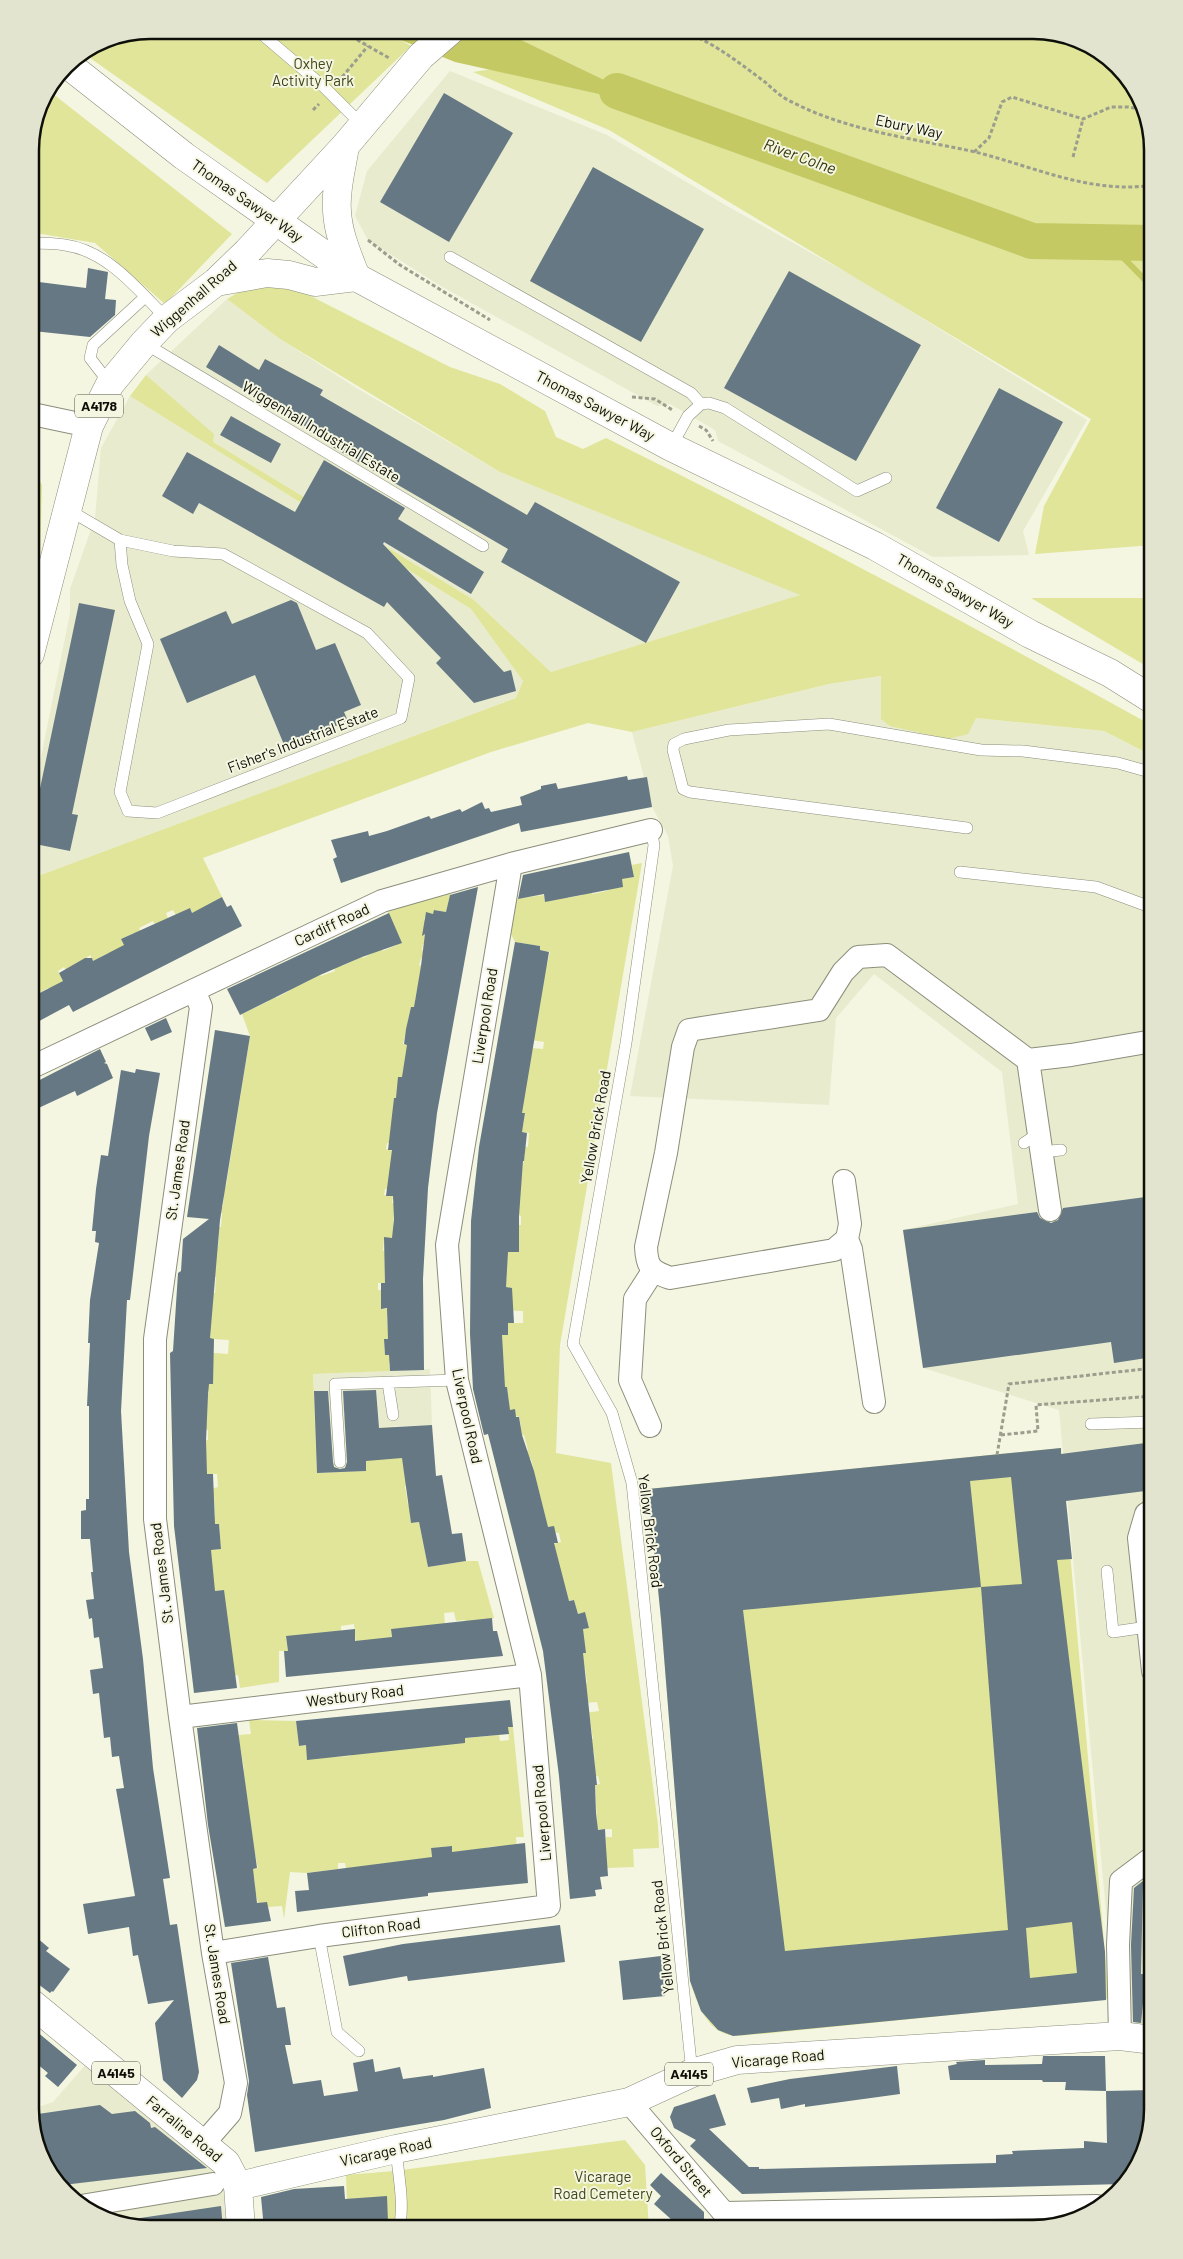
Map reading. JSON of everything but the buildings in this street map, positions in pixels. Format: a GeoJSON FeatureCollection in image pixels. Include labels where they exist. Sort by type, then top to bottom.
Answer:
{"type":"FeatureCollection","features":[{"type":"Feature","properties":{"kind":"main road","name":"Wiggenhall Road"},"geometry":{"type":"LineString","coordinates":[[39,619],[88,426],[110,384],[167,319],[216,282],[276,220],[345,146],[361,124],[427,50],[440,39]]}},
{"type":"Feature","properties":{"kind":"main road","name":"Thomas Sawyer Way"},"geometry":{"type":"LineString","coordinates":[[73,69],[184,156],[356,277],[672,447],[875,546],[1030,634],[1110,673],[1144,694]]}},
{"type":"Feature","properties":{"kind":"main road"},"geometry":{"type":"LineString","coordinates":[[216,282],[267,273],[288,275],[315,282],[356,277],[342,237],[336,212],[345,146]]}},
{"type":"Feature","properties":{"kind":"main road","name":"Farraline Road"},"geometry":{"type":"LineString","coordinates":[[39,2009],[226,2164],[226,2185]]}},
{"type":"Feature","properties":{"kind":"main road","name":"Vicarage Road"},"geometry":{"type":"LineString","coordinates":[[226,2185],[628,2102],[692,2073],[737,2060],[1120,2036],[1144,2039]]}},
{"type":"Feature","properties":{"kind":"main road","name":"A4145"},"geometry":{"type":"LineString","coordinates":[[226,2185],[238,2220]]}},
{"type":"Feature","properties":{"kind":"street"},"geometry":{"type":"LineString","coordinates":[[39,415],[88,426]]}},
{"type":"Feature","properties":{"kind":"street","name":"Cardiff Road"},"geometry":{"type":"LineString","coordinates":[[39,1064],[382,901],[511,864],[651,830]]}},
{"type":"Feature","properties":{"kind":"street","name":"Liverpool Road"},"geometry":{"type":"LineString","coordinates":[[511,864],[447,1245],[457,1380],[530,1675],[549,1906]]}},
{"type":"Feature","properties":{"kind":"street"},"geometry":{"type":"LineString","coordinates":[[847,1239],[834,1250],[670,1278],[653,1271],[647,1261],[646,1247],[666,1153],[683,1047],[689,1030],[819,1010],[843,972],[858,957],[887,956],[926,976],[1028,1060],[1050,1210]]}},
{"type":"Feature","properties":{"kind":"street","name":"St. James Road"},"geometry":{"type":"LineString","coordinates":[[194,990],[201,1008],[155,1339],[155,1519],[213,1953],[236,2083],[230,2113],[203,2144]]}},
{"type":"Feature","properties":{"kind":"street"},"geometry":{"type":"LineString","coordinates":[[1028,1060],[1072,1055],[1144,1043]]}},
{"type":"Feature","properties":{"kind":"street"},"geometry":{"type":"LineString","coordinates":[[844,1181],[850,1224],[847,1239],[851,1249],[874,1402]]}},
{"type":"Feature","properties":{"kind":"street"},"geometry":{"type":"LineString","coordinates":[[650,1426],[630,1380],[635,1299],[653,1271]]}},
{"type":"Feature","properties":{"kind":"street"},"geometry":{"type":"LineString","coordinates":[[1144,1521],[1139,1538],[1144,1594]]}},
{"type":"Feature","properties":{"kind":"street","name":"Westbury Road"},"geometry":{"type":"LineString","coordinates":[[180,1717],[530,1675]]}},
{"type":"Feature","properties":{"kind":"street"},"geometry":{"type":"LineString","coordinates":[[1120,2036],[1118,1945],[1121,1881],[1144,1864]]}},
{"type":"Feature","properties":{"kind":"street","name":"Clifton Road"},"geometry":{"type":"LineString","coordinates":[[213,1953],[319,1936],[549,1906]]}},
{"type":"Feature","properties":{"kind":"street","name":"Oxford Street"},"geometry":{"type":"LineString","coordinates":[[628,2102],[723,2220]]}},
{"type":"Feature","properties":{"kind":"street","name":"Vicarage Road"},"geometry":{"type":"LineString","coordinates":[[93,2204],[226,2185]]}},
{"type":"Feature","properties":{"kind":"street","name":"Oxford Street"},"geometry":{"type":"LineString","coordinates":[[749,2220],[1086,2206]]}},
{"type":"Feature","properties":{"kind":"lane"},"geometry":{"type":"LineString","coordinates":[[267,39],[328,92],[361,124]]}},
{"type":"Feature","properties":{"kind":"lane"},"geometry":{"type":"LineString","coordinates":[[39,244],[66,245],[87,251],[114,267],[167,319]]}},
{"type":"Feature","properties":{"kind":"lane"},"geometry":{"type":"LineString","coordinates":[[450,257],[666,378],[691,393],[701,404]]}},
{"type":"Feature","properties":{"kind":"lane"},"geometry":{"type":"LineString","coordinates":[[110,384],[90,358],[90,351],[145,297]]}},
{"type":"Feature","properties":{"kind":"lane","name":"Wiggenhall Industrial Estate"},"geometry":{"type":"LineString","coordinates":[[144,343],[483,546]]}},
{"type":"Feature","properties":{"kind":"lane"},"geometry":{"type":"LineString","coordinates":[[672,447],[688,416],[701,404],[709,403],[725,408],[857,491],[886,478]]}},
{"type":"Feature","properties":{"kind":"lane","name":"Fisher's Industrial Estate"},"geometry":{"type":"LineString","coordinates":[[67,509],[120,540],[173,551],[223,554],[367,633],[409,678],[402,718],[157,813],[128,811],[120,792],[148,644],[130,601],[122,566],[120,540]]}},
{"type":"Feature","properties":{"kind":"lane"},"geometry":{"type":"LineString","coordinates":[[968,828],[690,792],[684,789],[673,750],[674,744],[684,739],[729,730],[829,724],[982,750],[1023,751],[1118,763],[1144,770]]}},
{"type":"Feature","properties":{"kind":"lane","name":"Yellow Brick Road"},"geometry":{"type":"LineString","coordinates":[[651,830],[654,845],[626,1044],[573,1344],[612,1413],[632,1483],[692,2073]]}},
{"type":"Feature","properties":{"kind":"lane"},"geometry":{"type":"LineString","coordinates":[[960,872],[1096,887],[1144,905]]}},
{"type":"Feature","properties":{"kind":"lane"},"geometry":{"type":"LineString","coordinates":[[340,1462],[335,1384],[457,1380]]}},
{"type":"Feature","properties":{"kind":"lane"},"geometry":{"type":"LineString","coordinates":[[388,1383],[393,1415]]}},
{"type":"Feature","properties":{"kind":"lane"},"geometry":{"type":"LineString","coordinates":[[1091,1424],[1144,1422]]}},
{"type":"Feature","properties":{"kind":"lane"},"geometry":{"type":"LineString","coordinates":[[1107,1571],[1113,1632],[1144,1627]]}},
{"type":"Feature","properties":{"kind":"lane"},"geometry":{"type":"LineString","coordinates":[[319,1936],[337,2032],[359,2051]]}},
{"type":"Feature","properties":{"kind":"lane"},"geometry":{"type":"LineString","coordinates":[[396,2149],[401,2220]]}},
{"type":"Feature","properties":{"kind":"path"},"geometry":{"type":"LineString","coordinates":[[356,39],[395,62]]}},
{"type":"Feature","properties":{"kind":"path","name":"Ebury Way"},"geometry":{"type":"LineString","coordinates":[[699,39],[722,50],[791,102],[842,123],[895,137],[974,152],[1071,180],[1122,187],[1144,186]]}},
{"type":"Feature","properties":{"kind":"path"},"geometry":{"type":"LineString","coordinates":[[313,110],[368,46]]}},
{"type":"Feature","properties":{"kind":"path"},"geometry":{"type":"LineString","coordinates":[[974,152],[989,138],[1002,102],[1012,97],[1084,119],[1111,107],[1136,108]]}},
{"type":"Feature","properties":{"kind":"path"},"geometry":{"type":"LineString","coordinates":[[1073,157],[1084,119]]}},
{"type":"Feature","properties":{"kind":"path"},"geometry":{"type":"LineString","coordinates":[[997,1455],[1009,1384],[1144,1369]]}},
{"type":"Feature","properties":{"kind":"path"},"geometry":{"type":"LineString","coordinates":[[1001,1435],[1038,1431],[1036,1406],[1144,1397]]}},
{"type":"Feature","properties":{"kind":"shaded area"},"geometry":{"type":"Polygon","coordinates":[[[519,39],[662,108],[455,62],[401,40],[519,39]]]}},
{"type":"Feature","properties":{"kind":"shaded area"},"geometry":{"type":"Polygon","coordinates":[[[450,71],[607,135],[727,206],[860,280],[1087,420],[1023,531],[1029,555],[933,557],[718,441],[715,430],[670,404],[657,406],[439,285],[368,240],[355,216],[367,171],[450,71]]]}},
{"type":"Feature","properties":{"kind":"shaded area"},"geometry":{"type":"Polygon","coordinates":[[[227,299],[280,339],[355,387],[500,472],[801,595],[551,672],[474,600],[213,442],[213,434],[146,375],[227,299]]]}},
{"type":"Feature","properties":{"kind":"shaded area"},"geometry":{"type":"Polygon","coordinates":[[[130,396],[471,609],[523,681],[516,698],[39,876],[39,767],[70,613],[70,589],[95,518],[101,448],[130,396]]]}},
{"type":"Feature","properties":{"kind":"shaded area"},"geometry":{"type":"Polygon","coordinates":[[[882,676],[881,719],[975,718],[1104,731],[1144,751],[1144,2028],[1122,2027],[1114,1996],[1059,1410],[923,1368],[903,1230],[1018,1204],[1002,1072],[874,974],[836,1018],[829,1105],[630,1096],[673,866],[668,836],[652,807],[632,732],[829,684],[882,676]]]}},
{"type":"Feature","properties":{"kind":"shaded area"},"geometry":{"type":"Polygon","coordinates":[[[430,1369],[432,1425],[379,1427],[366,1471],[317,1473],[313,1374],[430,1369]]]}},
{"type":"Feature","properties":{"kind":"shaded area"},"geometry":{"type":"Polygon","coordinates":[[[88,2062],[206,2161],[224,2191],[226,2220],[142,2220],[128,2218],[107,2212],[82,2197],[62,2177],[47,2152],[41,2131],[39,2107],[53,2102],[88,2062]]]}},
{"type":"Feature","properties":{"kind":"green space","name":"Oxhey Activity Park"},"geometry":{"type":"Polygon","coordinates":[[[149,39],[399,39],[411,46],[267,183],[88,57],[114,45],[128,41],[149,39]]]}},
{"type":"Feature","properties":{"kind":"green space"},"geometry":{"type":"Polygon","coordinates":[[[519,39],[1041,39],[1055,41],[1083,50],[1107,66],[1121,82],[1136,107],[1144,142],[1144,546],[1035,554],[1044,506],[1091,419],[609,130],[473,72],[492,69],[659,107],[519,39]]]}},
{"type":"Feature","properties":{"kind":"green space"},"geometry":{"type":"Polygon","coordinates":[[[53,94],[232,234],[165,304],[95,243],[39,234],[39,142],[47,107],[53,94]]]}},
{"type":"Feature","properties":{"kind":"green space"},"geometry":{"type":"Polygon","coordinates":[[[289,285],[450,367],[500,384],[545,411],[556,437],[583,449],[606,438],[675,472],[881,579],[1144,721],[1144,751],[1104,731],[976,718],[968,734],[948,739],[890,726],[881,719],[881,676],[829,684],[632,732],[588,723],[491,752],[203,858],[222,897],[193,914],[190,908],[183,911],[184,929],[173,910],[166,913],[169,921],[163,940],[153,921],[139,928],[148,946],[142,948],[134,933],[121,939],[129,955],[109,956],[108,953],[100,957],[105,967],[99,971],[90,955],[68,974],[64,967],[58,971],[66,987],[61,990],[48,988],[39,993],[39,876],[516,698],[523,681],[471,609],[130,396],[146,375],[214,434],[213,442],[474,600],[551,672],[800,595],[500,472],[280,339],[227,299],[244,289],[289,285]]]}},
{"type":"Feature","properties":{"kind":"green space"},"geometry":{"type":"Polygon","coordinates":[[[39,480],[42,485],[39,560],[39,480]]]}},
{"type":"Feature","properties":{"kind":"green space"},"geometry":{"type":"Polygon","coordinates":[[[1031,598],[1144,598],[1144,665],[1031,598]]]}},
{"type":"Feature","properties":{"kind":"green space"},"geometry":{"type":"Polygon","coordinates":[[[642,863],[560,1345],[556,1453],[611,1463],[658,1825],[659,1848],[633,1849],[634,1867],[607,1868],[590,1848],[606,1847],[606,1837],[612,1837],[612,1829],[590,1830],[597,1822],[595,1785],[600,1784],[598,1776],[585,1777],[584,1770],[595,1769],[594,1751],[580,1741],[593,1739],[590,1720],[577,1714],[599,1711],[597,1702],[584,1703],[574,1685],[587,1683],[585,1668],[572,1670],[566,1632],[589,1627],[585,1613],[578,1614],[574,1600],[557,1602],[541,1547],[561,1542],[559,1533],[537,1530],[535,1476],[531,1459],[521,1461],[518,1453],[528,1450],[524,1435],[515,1437],[513,1431],[521,1426],[519,1417],[502,1411],[509,1402],[507,1387],[499,1388],[495,1340],[508,1323],[523,1323],[523,1311],[494,1310],[512,1295],[512,1288],[498,1287],[497,1225],[521,1225],[521,1216],[514,1213],[525,1154],[506,1152],[507,1145],[528,1147],[529,1133],[510,1130],[511,1125],[523,1126],[525,1114],[519,1112],[533,1048],[543,1049],[544,1042],[525,1039],[538,964],[547,965],[550,952],[540,950],[540,946],[515,942],[510,932],[515,899],[544,895],[545,902],[566,891],[568,898],[583,895],[582,888],[590,887],[592,894],[607,891],[606,884],[614,888],[622,887],[622,879],[634,877],[632,865],[642,863]]]}},
{"type":"Feature","properties":{"kind":"green space"},"geometry":{"type":"Polygon","coordinates":[[[451,891],[446,912],[435,910],[433,914],[426,913],[424,920],[431,922],[426,944],[423,944],[422,951],[437,953],[436,961],[421,958],[419,965],[422,966],[415,1000],[428,1010],[411,1007],[403,1044],[420,1047],[418,1079],[399,1077],[398,1082],[416,1101],[394,1098],[393,1107],[408,1146],[387,1143],[386,1149],[393,1151],[404,1190],[385,1189],[384,1195],[393,1196],[392,1203],[403,1204],[394,1213],[393,1225],[401,1225],[401,1238],[384,1238],[383,1251],[400,1252],[398,1283],[378,1283],[378,1290],[388,1290],[382,1309],[398,1308],[387,1317],[388,1330],[398,1339],[384,1340],[385,1355],[398,1355],[398,1363],[389,1363],[390,1371],[313,1374],[317,1473],[366,1471],[364,1428],[395,1427],[396,1436],[409,1457],[418,1484],[405,1486],[408,1505],[421,1503],[423,1512],[410,1514],[411,1523],[419,1522],[428,1567],[478,1561],[494,1618],[474,1621],[467,1634],[465,1620],[456,1621],[454,1612],[444,1613],[446,1636],[426,1631],[398,1628],[391,1629],[392,1641],[367,1640],[367,1643],[356,1645],[354,1624],[341,1626],[342,1645],[286,1637],[288,1651],[279,1651],[279,1682],[240,1688],[238,1675],[218,1678],[224,1590],[207,1592],[212,1576],[212,1566],[205,1550],[221,1549],[219,1524],[198,1526],[197,1517],[215,1516],[214,1496],[195,1493],[218,1487],[217,1474],[205,1474],[206,1451],[196,1451],[196,1441],[208,1440],[208,1430],[197,1428],[196,1394],[209,1394],[201,1352],[228,1354],[229,1340],[198,1338],[202,1292],[215,1293],[216,1277],[205,1276],[206,1247],[218,1247],[219,1234],[209,1233],[209,1226],[221,1227],[222,1213],[212,1212],[212,1206],[223,1207],[224,1193],[215,1185],[226,1186],[250,1036],[242,1014],[269,1001],[265,993],[272,990],[276,998],[289,991],[286,983],[297,986],[310,980],[308,973],[318,970],[321,976],[335,971],[332,962],[342,966],[355,960],[359,950],[363,958],[375,952],[379,943],[383,951],[397,945],[398,936],[388,912],[451,891]]]}},
{"type":"Feature","properties":{"kind":"green space"},"geometry":{"type":"Polygon","coordinates":[[[1061,1448],[1109,1999],[738,2036],[730,2035],[715,2028],[704,2015],[691,1984],[661,1619],[648,1489],[1061,1448]]]}},
{"type":"Feature","properties":{"kind":"green space"},"geometry":{"type":"Polygon","coordinates":[[[249,1720],[296,1721],[299,1746],[306,1745],[334,1757],[351,1756],[350,1743],[465,1743],[465,1738],[499,1735],[500,1741],[509,1740],[508,1727],[513,1727],[524,1837],[516,1837],[517,1852],[507,1846],[488,1847],[454,1866],[451,1846],[431,1848],[433,1869],[429,1870],[424,1858],[348,1880],[345,1863],[338,1863],[338,1869],[307,1873],[290,1872],[284,1919],[282,1906],[268,1907],[258,1903],[256,1895],[244,1897],[255,1884],[254,1877],[243,1875],[242,1871],[258,1868],[230,1772],[244,1769],[238,1735],[251,1734],[249,1720]]]}},
{"type":"Feature","properties":{"kind":"green space","name":"Vicarage Road Cemetery"},"geometry":{"type":"Polygon","coordinates":[[[625,2140],[645,2165],[648,2220],[348,2220],[346,2175],[394,2171],[625,2140]]]}},
{"type":"Feature","properties":{"kind":"waterway","name":"River Colne"},"geometry":{"type":"LineString","coordinates":[[617,91],[1032,241],[1144,243]]}},
{"type":"Feature","properties":{"kind":"waterway"},"geometry":{"type":"LineString","coordinates":[[1108,242],[1144,279]]}}]}
